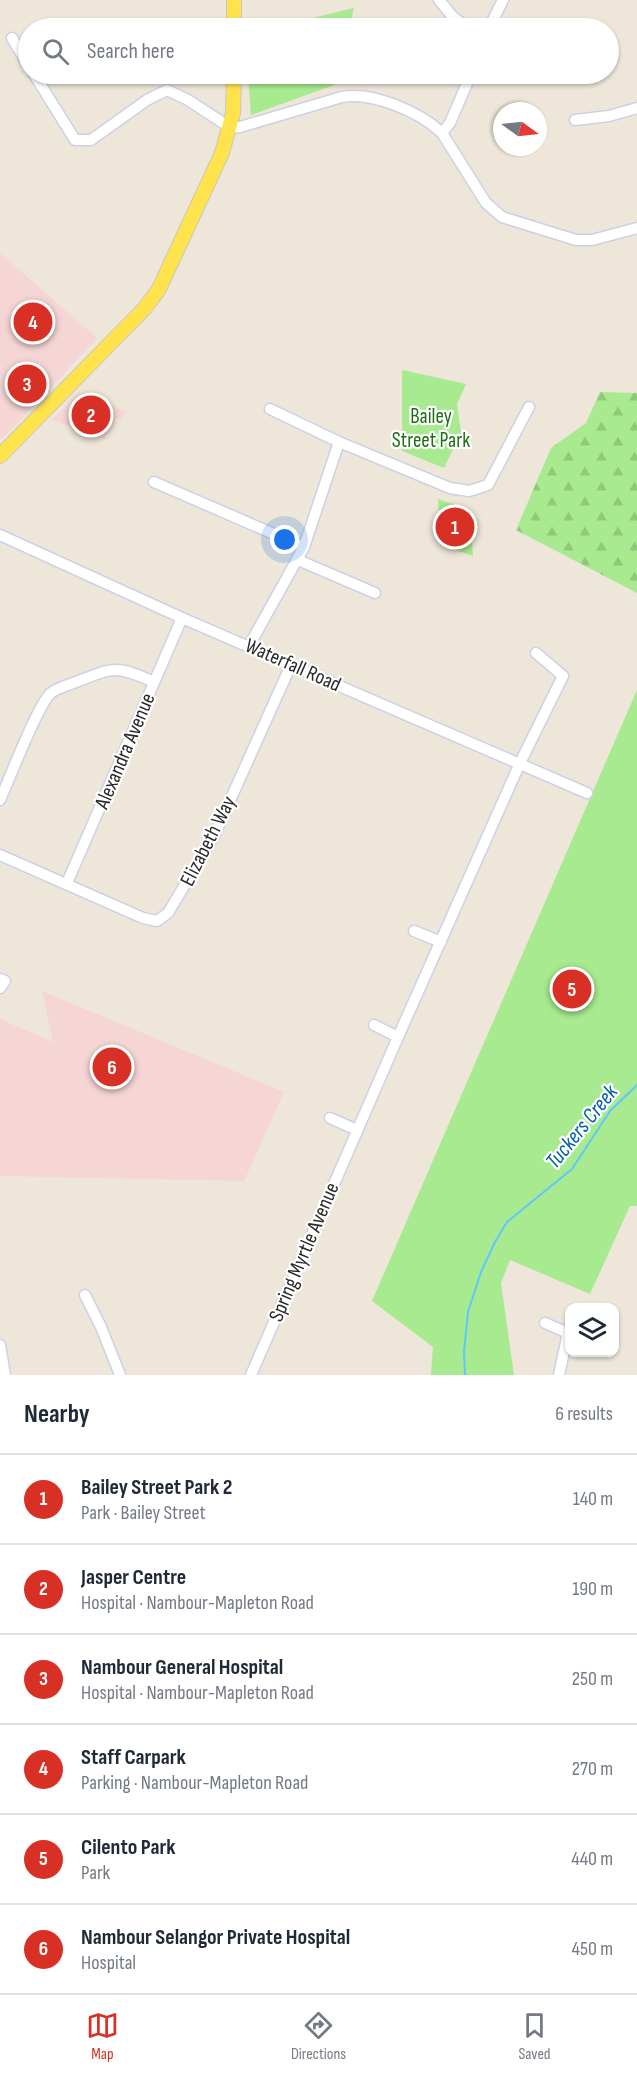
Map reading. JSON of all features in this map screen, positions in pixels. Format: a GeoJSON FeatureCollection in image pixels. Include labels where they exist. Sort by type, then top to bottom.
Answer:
{"type":"FeatureCollection","features":[{"type":"Feature","properties":{"kind":"main road"},"geometry":{"type":"LineString","coordinates":[[234,0],[234,18]]}},
{"type":"Feature","properties":{"kind":"main road"},"geometry":{"type":"LineString","coordinates":[[0,456],[145,308],[159,289],[222,153],[231,128],[234,84]]}},
{"type":"Feature","properties":{"kind":"street"},"geometry":{"type":"LineString","coordinates":[[439,0],[455,18]]}},
{"type":"Feature","properties":{"kind":"street"},"geometry":{"type":"LineString","coordinates":[[494,18],[502,0]]}},
{"type":"Feature","properties":{"kind":"street"},"geometry":{"type":"LineString","coordinates":[[12,38],[18,48]]}},
{"type":"Feature","properties":{"kind":"street"},"geometry":{"type":"LineString","coordinates":[[40,84],[75,140],[91,140],[147,100],[167,90],[188,100],[231,128],[352,95],[372,98],[427,121],[442,133],[486,203],[502,217],[576,240],[591,240],[637,228]]}},
{"type":"Feature","properties":{"kind":"street"},"geometry":{"type":"LineString","coordinates":[[442,133],[450,123],[467,84]]}},
{"type":"Feature","properties":{"kind":"street"},"geometry":{"type":"LineString","coordinates":[[575,120],[609,116],[637,108]]}},
{"type":"Feature","properties":{"kind":"street"},"geometry":{"type":"LineString","coordinates":[[270,409],[339,442],[450,488],[469,491],[488,485],[529,407]]}},
{"type":"Feature","properties":{"kind":"street"},"geometry":{"type":"LineString","coordinates":[[249,646],[304,547],[339,442]]}},
{"type":"Feature","properties":{"kind":"street"},"geometry":{"type":"LineString","coordinates":[[154,482],[304,547]]}},
{"type":"Feature","properties":{"kind":"street","name":"Waterfall Road"},"geometry":{"type":"LineString","coordinates":[[0,535],[182,618],[587,793]]}},
{"type":"Feature","properties":{"kind":"street"},"geometry":{"type":"LineString","coordinates":[[298,560],[375,593]]}},
{"type":"Feature","properties":{"kind":"street","name":"Alexandra Avenue"},"geometry":{"type":"LineString","coordinates":[[68,883],[182,618]]}},
{"type":"Feature","properties":{"kind":"street","name":"Spring Myrtle Avenue"},"geometry":{"type":"LineString","coordinates":[[251,1375],[398,1037],[520,764],[563,675],[536,653]]}},
{"type":"Feature","properties":{"kind":"street","name":"Elizabeth Way"},"geometry":{"type":"LineString","coordinates":[[0,855],[143,918],[157,921],[168,914],[214,836],[291,665]]}},
{"type":"Feature","properties":{"kind":"street"},"geometry":{"type":"LineString","coordinates":[[0,800],[40,708],[50,693],[106,670],[119,669],[132,672],[154,682]]}},
{"type":"Feature","properties":{"kind":"street"},"geometry":{"type":"LineString","coordinates":[[414,931],[441,942]]}},
{"type":"Feature","properties":{"kind":"street"},"geometry":{"type":"LineString","coordinates":[[0,979],[5,981],[0,988]]}},
{"type":"Feature","properties":{"kind":"street"},"geometry":{"type":"LineString","coordinates":[[374,1025],[398,1037]]}},
{"type":"Feature","properties":{"kind":"street"},"geometry":{"type":"LineString","coordinates":[[330,1118],[357,1130]]}},
{"type":"Feature","properties":{"kind":"street"},"geometry":{"type":"LineString","coordinates":[[85,1295],[101,1327],[120,1375]]}},
{"type":"Feature","properties":{"kind":"street"},"geometry":{"type":"LineString","coordinates":[[545,1323],[565,1332]]}},
{"type":"Feature","properties":{"kind":"street"},"geometry":{"type":"LineString","coordinates":[[0,1345],[4,1375]]}},
{"type":"Feature","properties":{"kind":"street"},"geometry":{"type":"LineString","coordinates":[[559,1375],[565,1350]]}},
{"type":"Feature","properties":{"kind":"shaded area"},"geometry":{"type":"Polygon","coordinates":[[[0,253],[97,338],[0,440],[0,253]]]}},
{"type":"Feature","properties":{"kind":"shaded area"},"geometry":{"type":"Polygon","coordinates":[[[79,393],[127,412],[120,420],[118,417],[115,419],[114,423],[117,423],[104,439],[52,420],[79,393]]]}},
{"type":"Feature","properties":{"kind":"shaded area"},"geometry":{"type":"Polygon","coordinates":[[[42,991],[284,1092],[244,1181],[0,1176],[0,1019],[53,1042],[42,991]]]}},
{"type":"Feature","properties":{"kind":"green space"},"geometry":{"type":"Polygon","coordinates":[[[354,8],[352,18],[312,18],[354,8]]]}},
{"type":"Feature","properties":{"kind":"green space"},"geometry":{"type":"Polygon","coordinates":[[[249,84],[334,84],[334,85],[251,115],[249,84]]]}},
{"type":"Feature","properties":{"kind":"green space","name":"Bailey Street Park"},"geometry":{"type":"Polygon","coordinates":[[[402,370],[466,384],[457,404],[461,432],[444,468],[402,451],[402,370]]]}},
{"type":"Feature","properties":{"kind":"green space"},"geometry":{"type":"Polygon","coordinates":[[[600,392],[637,393],[637,593],[516,530],[551,448],[586,423],[600,392]]]}},
{"type":"Feature","properties":{"kind":"green space"},"geometry":{"type":"Polygon","coordinates":[[[438,499],[470,510],[473,556],[441,545],[438,499]]]}},
{"type":"Feature","properties":{"kind":"green space"},"geometry":{"type":"Polygon","coordinates":[[[637,690],[637,1206],[630,1206],[590,1294],[510,1260],[501,1283],[514,1375],[431,1375],[433,1347],[372,1301],[637,690]]]}},
{"type":"Feature","properties":{"kind":"waterway","name":"Tuckers Creek"},"geometry":{"type":"LineString","coordinates":[[465,1375],[464,1352],[468,1312],[481,1272],[495,1242],[507,1222],[572,1169],[610,1111],[637,1085]]}},
{"type":"Feature","properties":{"kind":"place","name":"Staff Carpark"},"geometry":{"type":"Point","coordinates":[33,322]}},
{"type":"Feature","properties":{"kind":"place","name":"Nambour General Hospital"},"geometry":{"type":"Point","coordinates":[27,384]}},
{"type":"Feature","properties":{"kind":"place","name":"Jasper Centre"},"geometry":{"type":"Point","coordinates":[91,415]}},
{"type":"Feature","properties":{"kind":"place","name":"Bailey Street Park 2"},"geometry":{"type":"Point","coordinates":[455,527]}},
{"type":"Feature","properties":{"kind":"place","name":"Cilento Park"},"geometry":{"type":"Point","coordinates":[572,989]}},
{"type":"Feature","properties":{"kind":"place","name":"Nambour Selangor Private Hospital"},"geometry":{"type":"Point","coordinates":[112,1067]}}]}
